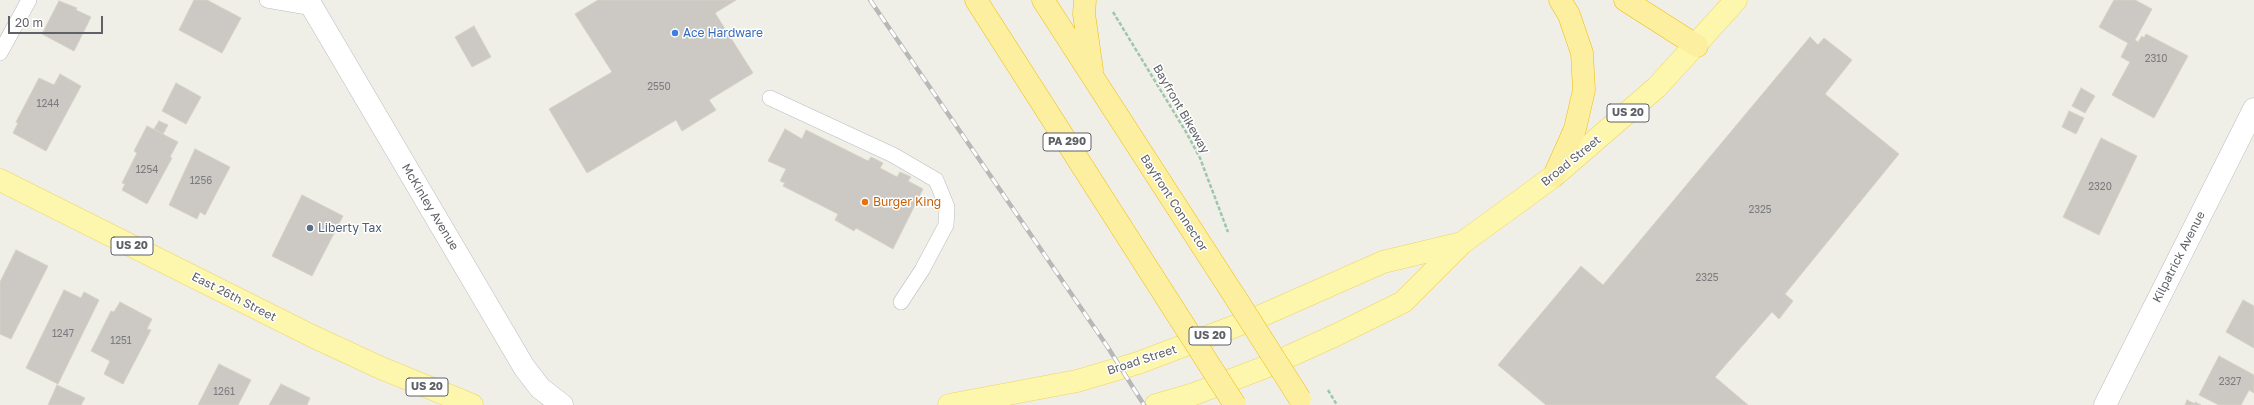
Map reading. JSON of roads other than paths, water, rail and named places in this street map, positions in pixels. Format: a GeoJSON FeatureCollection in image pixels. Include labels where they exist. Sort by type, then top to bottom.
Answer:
{"type":"FeatureCollection","features":[{"type":"Feature","properties":{"kind":"highway","name":"PA 290"},"geometry":{"type":"LineString","coordinates":[[976,0],[1235,405]]}},
{"type":"Feature","properties":{"kind":"highway","name":"Bayfront Connector"},"geometry":{"type":"LineString","coordinates":[[1043,0],[1304,405]]}},
{"type":"Feature","properties":{"kind":"highway"},"geometry":{"type":"LineString","coordinates":[[1085,0],[1084,14],[1093,77]]}},
{"type":"Feature","properties":{"kind":"highway"},"geometry":{"type":"LineString","coordinates":[[1554,176],[1575,129],[1584,90],[1582,53],[1569,15],[1560,0]]}},
{"type":"Feature","properties":{"kind":"highway"},"geometry":{"type":"LineString","coordinates":[[1625,0],[1697,46]]}},
{"type":"Feature","properties":{"kind":"main road","name":"Broad Street"},"geometry":{"type":"LineString","coordinates":[[1156,405],[1194,394],[1263,368],[1334,336],[1403,302],[1462,243],[1554,176],[1657,87],[1697,46],[1736,0]]}},
{"type":"Feature","properties":{"kind":"main road","name":"East 26th Street"},"geometry":{"type":"LineString","coordinates":[[0,180],[319,339],[381,368],[472,405]]}},
{"type":"Feature","properties":{"kind":"main road","name":"Broad Street"},"geometry":{"type":"LineString","coordinates":[[949,405],[1077,381],[1138,363],[1254,319],[1383,262],[1462,243]]}},
{"type":"Feature","properties":{"kind":"street","name":"McKinley Avenue"},"geometry":{"type":"LineString","coordinates":[[310,4],[528,372],[540,388],[562,405]]}},
{"type":"Feature","properties":{"kind":"street","name":"Kilpatrick Avenue"},"geometry":{"type":"LineString","coordinates":[[2105,405],[2254,109]]}},
{"type":"Feature","properties":{"kind":"lane"},"geometry":{"type":"LineString","coordinates":[[0,53],[28,0]]}},
{"type":"Feature","properties":{"kind":"lane"},"geometry":{"type":"LineString","coordinates":[[267,0],[310,4]]}},
{"type":"Feature","properties":{"kind":"lane"},"geometry":{"type":"LineString","coordinates":[[770,98],[893,155],[936,180],[947,207],[946,225],[922,270],[902,302]]}},
{"type":"Feature","properties":{"kind":"railway"},"geometry":{"type":"LineString","coordinates":[[870,0],[1107,346],[1144,405]]}},
{"type":"Feature","properties":{"kind":"place","name":"Ace Hardware"},"geometry":{"type":"Point","coordinates":[675,33]}},
{"type":"Feature","properties":{"kind":"place","name":"Burger King"},"geometry":{"type":"Point","coordinates":[865,202]}},
{"type":"Feature","properties":{"kind":"place","name":"Liberty Tax"},"geometry":{"type":"Point","coordinates":[310,228]}}]}
